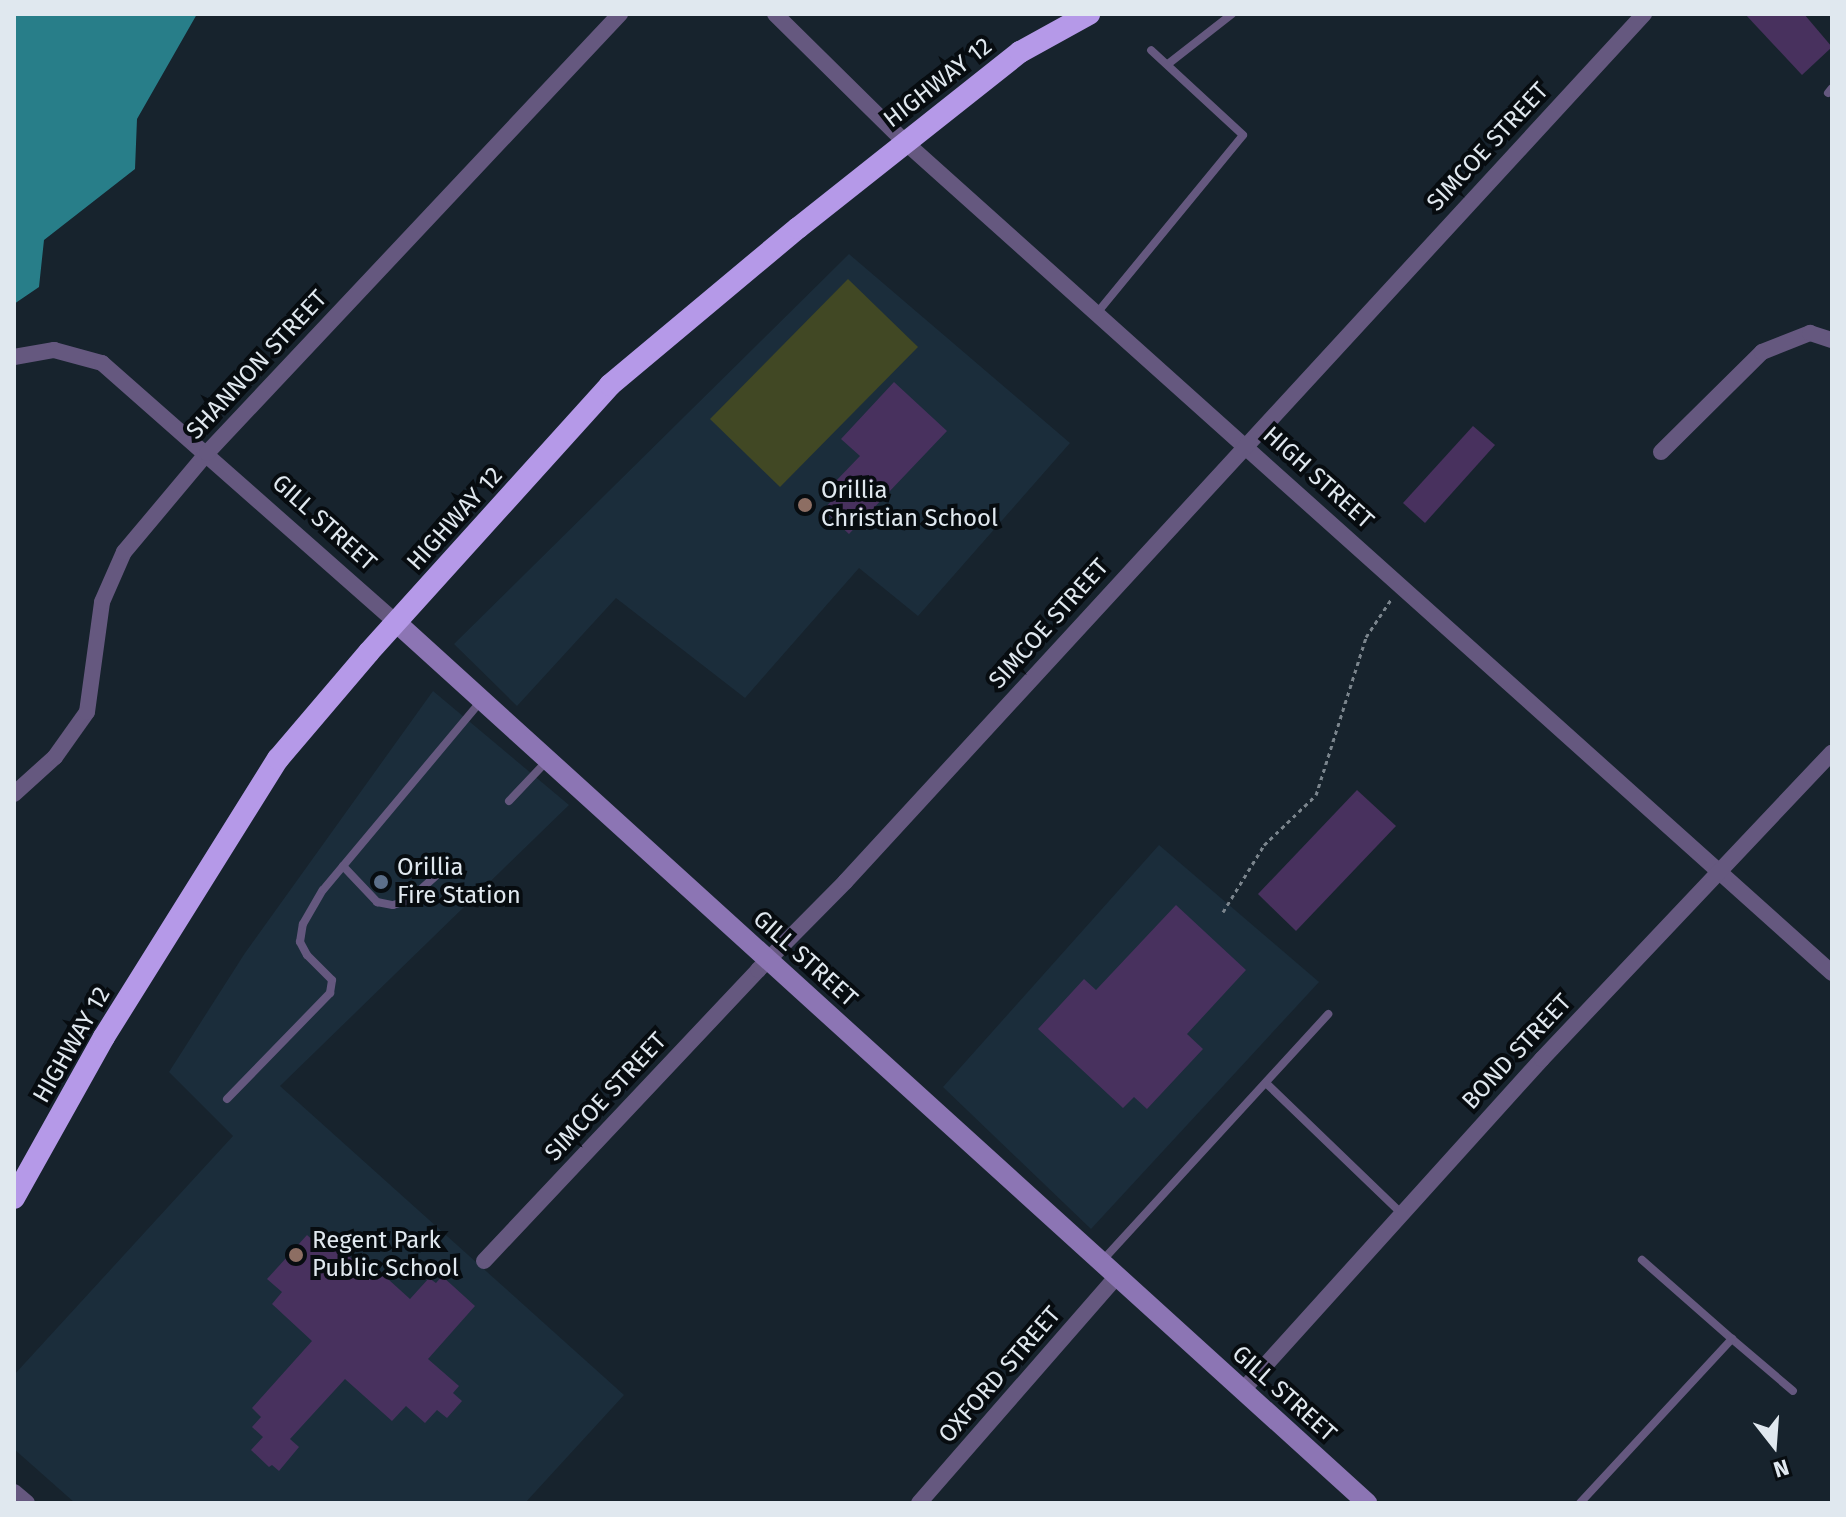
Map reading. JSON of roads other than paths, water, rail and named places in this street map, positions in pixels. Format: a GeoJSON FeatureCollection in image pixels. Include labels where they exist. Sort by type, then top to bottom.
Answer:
{"type":"FeatureCollection","features":[{"type":"Feature","properties":{"kind":"highway","name":"HIGHWAY 12"},"geometry":{"type":"LineString","coordinates":[[14,1198],[104,1037],[278,759],[610,385],[905,142],[1020,52],[1089,14]]}},
{"type":"Feature","properties":{"kind":"main road","name":"GILL STREET"},"geometry":{"type":"LineString","coordinates":[[397,623],[1367,1503]]}},
{"type":"Feature","properties":{"kind":"street","name":"SHANNON STREET"},"geometry":{"type":"LineString","coordinates":[[14,794],[55,757],[87,712],[102,602],[124,552],[207,453],[620,14]]}},
{"type":"Feature","properties":{"kind":"street","name":"HIGH STREET"},"geometry":{"type":"LineString","coordinates":[[775,14],[905,142],[1832,973]]}},
{"type":"Feature","properties":{"kind":"street","name":"SIMCOE STREET"},"geometry":{"type":"LineString","coordinates":[[484,1261],[767,960],[845,882],[1644,14]]}},
{"type":"Feature","properties":{"kind":"street"},"geometry":{"type":"LineString","coordinates":[[1661,452],[1762,352],[1810,333],[1832,340]]}},
{"type":"Feature","properties":{"kind":"street","name":"GILL STREET"},"geometry":{"type":"LineString","coordinates":[[14,357],[54,350],[102,363],[397,623]]}},
{"type":"Feature","properties":{"kind":"street","name":"BOND STREET"},"geometry":{"type":"LineString","coordinates":[[1242,1391],[1542,1059],[1832,752]]}},
{"type":"Feature","properties":{"kind":"street","name":"OXFORD STREET"},"geometry":{"type":"LineString","coordinates":[[919,1503],[1108,1270]]}},
{"type":"Feature","properties":{"kind":"street"},"geometry":{"type":"LineString","coordinates":[[14,1492],[27,1503]]}},
{"type":"Feature","properties":{"kind":"lane"},"geometry":{"type":"LineString","coordinates":[[1168,64],[1232,14]]}},
{"type":"Feature","properties":{"kind":"lane"},"geometry":{"type":"LineString","coordinates":[[1097,313],[1243,135],[1151,50]]}},
{"type":"Feature","properties":{"kind":"lane"},"geometry":{"type":"LineString","coordinates":[[227,1099],[330,993],[332,980],[307,955],[300,942],[303,924],[343,866],[481,700]]}},
{"type":"Feature","properties":{"kind":"lane"},"geometry":{"type":"LineString","coordinates":[[509,801],[547,760]]}},
{"type":"Feature","properties":{"kind":"lane"},"geometry":{"type":"LineString","coordinates":[[343,866],[377,902],[393,905],[409,900],[439,873]]}},
{"type":"Feature","properties":{"kind":"lane"},"geometry":{"type":"LineString","coordinates":[[1108,1270],[1328,1014]]}},
{"type":"Feature","properties":{"kind":"lane"},"geometry":{"type":"LineString","coordinates":[[1266,1083],[1402,1214]]}},
{"type":"Feature","properties":{"kind":"lane"},"geometry":{"type":"LineString","coordinates":[[1642,1260],[1793,1391]]}},
{"type":"Feature","properties":{"kind":"lane"},"geometry":{"type":"LineString","coordinates":[[1580,1503],[1732,1339]]}},
{"type":"Feature","properties":{"kind":"water"},"geometry":{"type":"Polygon","coordinates":[[[14,14],[197,14],[137,119],[135,169],[44,240],[39,287],[14,304],[14,14]]]}},
{"type":"Feature","properties":{"kind":"place","name":"Orillia Christian School"},"geometry":{"type":"Point","coordinates":[805,505]}},
{"type":"Feature","properties":{"kind":"place","name":"Orillia Fire Station"},"geometry":{"type":"Point","coordinates":[381,882]}},
{"type":"Feature","properties":{"kind":"place","name":"Regent Park Public School"},"geometry":{"type":"Point","coordinates":[296,1255]}}]}
